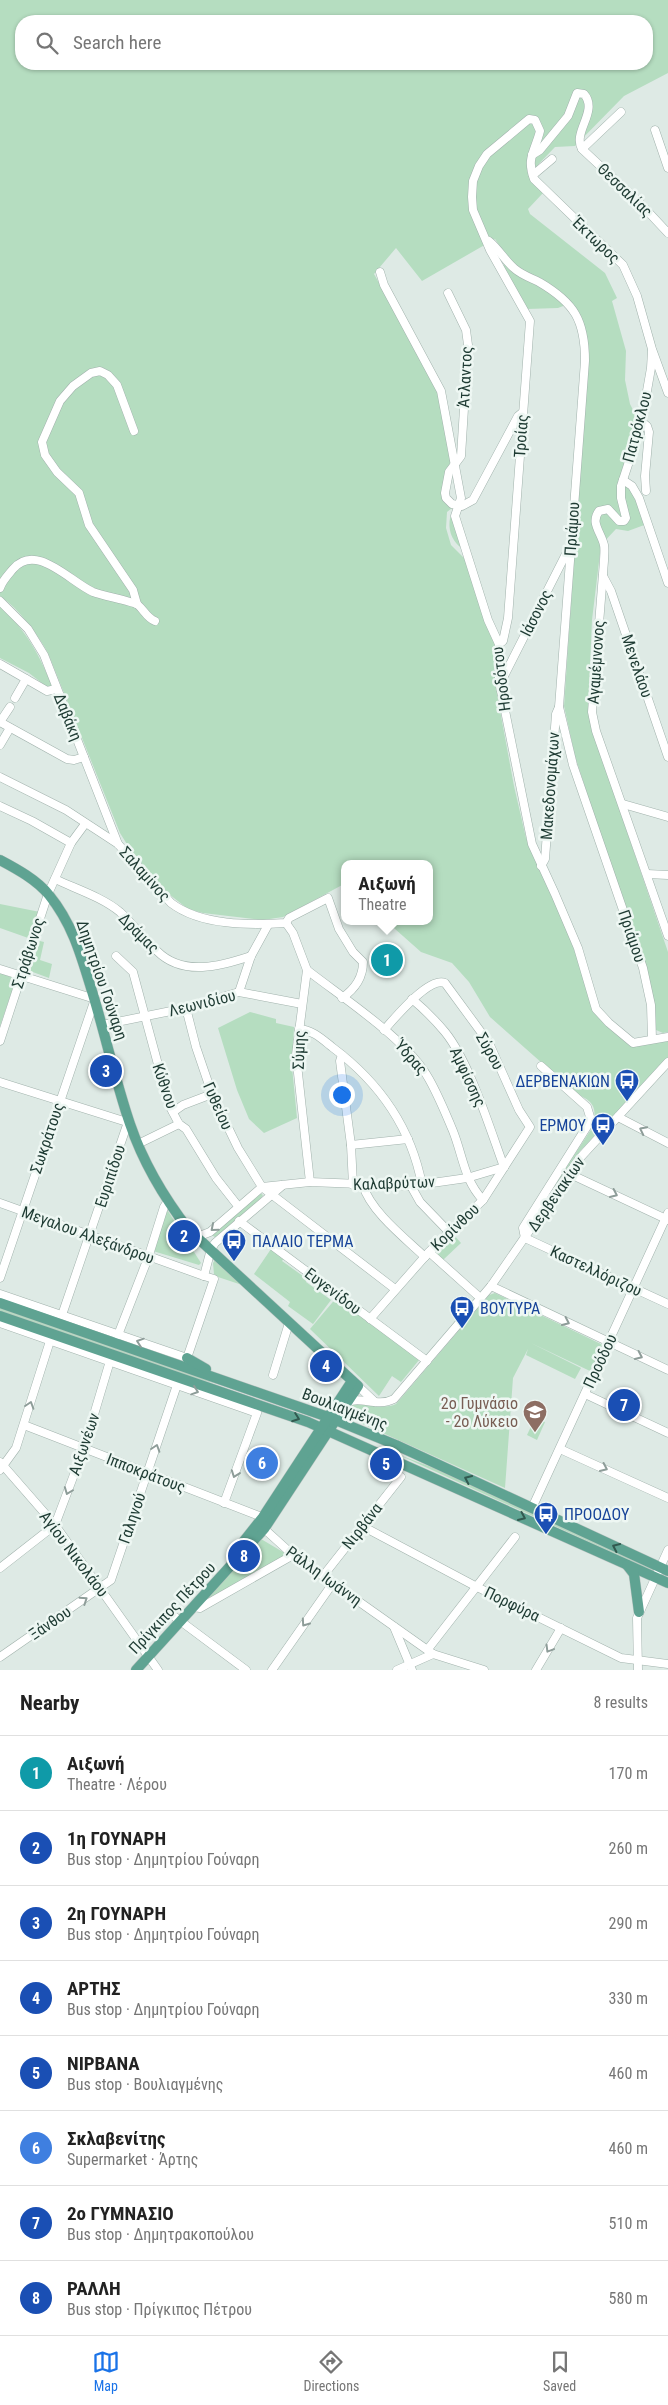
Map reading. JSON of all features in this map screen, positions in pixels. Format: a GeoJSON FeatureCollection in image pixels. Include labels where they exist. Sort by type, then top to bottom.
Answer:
{"type":"FeatureCollection","features":[{"type":"Feature","properties":{"kind":"main road","name":"Δημητρίου Γούναρη"},"geometry":{"type":"LineString","coordinates":[[0,860],[30,878],[48,894],[72,929],[95,999],[129,1122],[138,1144],[168,1201],[189,1230],[355,1384]]}},
{"type":"Feature","properties":{"kind":"main road","name":"Βουλιαγμένης"},"geometry":{"type":"LineString","coordinates":[[0,1303],[234,1383],[355,1428],[664,1569]]}},
{"type":"Feature","properties":{"kind":"main road","name":"Βουλιαγμένης"},"geometry":{"type":"LineString","coordinates":[[0,1316],[325,1429],[668,1583]]}},
{"type":"Feature","properties":{"kind":"main road"},"geometry":{"type":"LineString","coordinates":[[187,1358],[234,1383]]}},
{"type":"Feature","properties":{"kind":"main road"},"geometry":{"type":"LineString","coordinates":[[332,1419],[346,1405],[355,1384]]}},
{"type":"Feature","properties":{"kind":"main road"},"geometry":{"type":"LineString","coordinates":[[325,1429],[355,1384]]}},
{"type":"Feature","properties":{"kind":"main road"},"geometry":{"type":"LineString","coordinates":[[346,1405],[346,1415],[355,1428]]}},
{"type":"Feature","properties":{"kind":"main road","name":"Πρίγκιπος Πέτρου"},"geometry":{"type":"LineString","coordinates":[[178,1619],[193,1607],[264,1523],[320,1445],[325,1429]]}},
{"type":"Feature","properties":{"kind":"main road","name":"Πρίγκιπος Πέτρου"},"geometry":{"type":"LineString","coordinates":[[127,1670],[147,1653],[264,1523],[325,1429]]}},
{"type":"Feature","properties":{"kind":"main road"},"geometry":{"type":"LineString","coordinates":[[320,1445],[327,1440],[349,1440]]}},
{"type":"Feature","properties":{"kind":"main road"},"geometry":{"type":"LineString","coordinates":[[626,1564],[634,1574],[639,1612]]}},
{"type":"Feature","properties":{"kind":"main road","name":"Πρίγκιπος Πέτρου"},"geometry":{"type":"LineString","coordinates":[[136,1670],[147,1653]]}},
{"type":"Feature","properties":{"kind":"street"},"geometry":{"type":"LineString","coordinates":[[552,159],[533,175],[529,166],[532,155],[540,150],[568,116],[574,96],[580,92],[587,98],[588,108],[579,137],[579,144],[582,149],[621,112]]}},
{"type":"Feature","properties":{"kind":"street","name":"Πριάμου"},"geometry":{"type":"LineString","coordinates":[[532,155],[540,131],[535,120],[529,119],[487,154],[479,166],[473,182],[473,210],[484,237],[516,270],[548,288],[564,301],[578,316],[582,326],[585,361],[559,707],[573,765],[643,968],[651,1005],[652,1039]]}},
{"type":"Feature","properties":{"kind":"street"},"geometry":{"type":"LineString","coordinates":[[655,130],[668,168]]}},
{"type":"Feature","properties":{"kind":"street","name":"Θεσσαλίας"},"geometry":{"type":"LineString","coordinates":[[582,149],[639,202],[668,233]]}},
{"type":"Feature","properties":{"kind":"street","name":"Έκτωρος"},"geometry":{"type":"LineString","coordinates":[[533,175],[553,199],[623,265],[637,296],[652,349],[668,393]]}},
{"type":"Feature","properties":{"kind":"street","name":"Τροίας"},"geometry":{"type":"LineString","coordinates":[[484,237],[530,320],[508,618],[503,641],[499,644]]}},
{"type":"Feature","properties":{"kind":"street","name":"Ηροδότου"},"geometry":{"type":"LineString","coordinates":[[380,272],[384,285],[441,391],[461,498],[455,516],[488,620],[499,644],[499,680],[532,844],[578,948],[596,1009],[609,1024],[633,1043],[668,1037]]}},
{"type":"Feature","properties":{"kind":"street","name":"Άτλαντος"},"geometry":{"type":"LineString","coordinates":[[448,294],[466,330],[468,345],[461,456],[456,464]]}},
{"type":"Feature","properties":{"kind":"street","name":"Πατρόκλου"},"geometry":{"type":"LineString","coordinates":[[652,349],[652,368],[642,422],[623,480],[632,486],[639,498],[668,583]]}},
{"type":"Feature","properties":{"kind":"street"},"geometry":{"type":"LineString","coordinates":[[134,431],[117,385],[108,375],[100,371],[85,377],[60,401],[42,442],[45,455],[57,472],[79,493],[89,525],[133,590],[137,604]]}},
{"type":"Feature","properties":{"kind":"street"},"geometry":{"type":"LineString","coordinates":[[456,464],[449,472],[445,493],[446,498],[459,506],[473,500],[518,416],[523,412]]}},
{"type":"Feature","properties":{"kind":"street"},"geometry":{"type":"LineString","coordinates":[[642,422],[647,426],[649,432],[645,476],[646,491]]}},
{"type":"Feature","properties":{"kind":"street","name":"Αγαμέμνονος"},"geometry":{"type":"LineString","coordinates":[[623,480],[621,498],[626,514],[624,521],[619,521],[608,509],[599,511],[596,515],[596,528],[604,545],[592,712],[596,731],[668,936]]}},
{"type":"Feature","properties":{"kind":"street","name":"Ιάσονος"},"geometry":{"type":"LineString","coordinates":[[499,680],[503,678],[571,543]]}},
{"type":"Feature","properties":{"kind":"street"},"geometry":{"type":"LineString","coordinates":[[0,588],[17,565],[26,559],[36,558],[56,568],[84,588],[105,597],[137,604],[155,620]]}},
{"type":"Feature","properties":{"kind":"street","name":"Μενελάου"},"geometry":{"type":"LineString","coordinates":[[602,576],[611,591],[668,757]]}},
{"type":"Feature","properties":{"kind":"street","name":"Δαβάκη"},"geometry":{"type":"LineString","coordinates":[[0,601],[19,619],[37,642],[118,844]]}},
{"type":"Feature","properties":{"kind":"street"},"geometry":{"type":"LineString","coordinates":[[0,664],[47,691],[56,689]]}},
{"type":"Feature","properties":{"kind":"street"},"geometry":{"type":"LineString","coordinates":[[15,698],[26,679]]}},
{"type":"Feature","properties":{"kind":"street"},"geometry":{"type":"LineString","coordinates":[[10,707],[0,722],[67,758],[74,760],[84,757]]}},
{"type":"Feature","properties":{"kind":"street","name":"Μακεδονομάχων"},"geometry":{"type":"LineString","coordinates":[[542,866],[545,859],[556,714],[559,707]]}},
{"type":"Feature","properties":{"kind":"street"},"geometry":{"type":"LineString","coordinates":[[0,745],[10,728]]}},
{"type":"Feature","properties":{"kind":"street","name":"Σαλαμίνος"},"geometry":{"type":"LineString","coordinates":[[0,777],[38,795],[118,844],[171,904],[180,910],[223,921],[268,925],[286,923],[289,918],[328,898],[339,930],[353,952],[363,962],[363,970],[356,986],[342,998]]}},
{"type":"Feature","properties":{"kind":"street"},"geometry":{"type":"LineString","coordinates":[[623,804],[668,817]]}},
{"type":"Feature","properties":{"kind":"street"},"geometry":{"type":"LineString","coordinates":[[0,806],[71,843]]}},
{"type":"Feature","properties":{"kind":"street","name":"Στράβωνος"},"geometry":{"type":"LineString","coordinates":[[0,1041],[48,894],[71,843],[85,824]]}},
{"type":"Feature","properties":{"kind":"street"},"geometry":{"type":"LineString","coordinates":[[647,874],[668,875]]}},
{"type":"Feature","properties":{"kind":"street","name":"Δράμας"},"geometry":{"type":"LineString","coordinates":[[54,879],[96,898],[119,912],[159,953],[169,960],[192,968],[222,965],[251,956]]}},
{"type":"Feature","properties":{"kind":"street","name":"Σύμης"},"geometry":{"type":"LineString","coordinates":[[286,923],[293,933],[307,970],[296,1055],[310,1182]]}},
{"type":"Feature","properties":{"kind":"street"},"geometry":{"type":"LineString","coordinates":[[240,992],[251,956],[268,925]]}},
{"type":"Feature","properties":{"kind":"street","name":"Κύθνου"},"geometry":{"type":"LineString","coordinates":[[116,956],[133,972],[164,1089],[173,1112],[179,1124],[186,1130],[216,1178],[238,1206]]}},
{"type":"Feature","properties":{"kind":"street"},"geometry":{"type":"LineString","coordinates":[[0,969],[95,999]]}},
{"type":"Feature","properties":{"kind":"street","name":"Ύδρας"},"geometry":{"type":"LineString","coordinates":[[307,970],[402,1044],[418,1061],[429,1079],[453,1130],[472,1189],[483,1200]]}},
{"type":"Feature","properties":{"kind":"street","name":"Σύρου"},"geometry":{"type":"LineString","coordinates":[[412,999],[441,981],[445,983],[489,1043],[519,1110],[530,1127]]}},
{"type":"Feature","properties":{"kind":"street","name":"Λεωνιδίου"},"geometry":{"type":"LineString","coordinates":[[102,1024],[186,1008],[240,992],[302,1004]]}},
{"type":"Feature","properties":{"kind":"street","name":"Σωκράτους"},"geometry":{"type":"LineString","coordinates":[[0,1278],[95,999]]}},
{"type":"Feature","properties":{"kind":"street"},"geometry":{"type":"LineString","coordinates":[[384,1030],[412,999]]}},
{"type":"Feature","properties":{"kind":"street","name":"Αμφίσσης"},"geometry":{"type":"LineString","coordinates":[[412,999],[446,1033],[460,1058],[482,1107],[504,1167]]}},
{"type":"Feature","properties":{"kind":"street","name":"Γυθείου"},"geometry":{"type":"LineString","coordinates":[[186,1008],[196,1047],[212,1094],[238,1148],[262,1187],[395,1289]]}},
{"type":"Feature","properties":{"kind":"street"},"geometry":{"type":"LineString","coordinates":[[299,1029],[313,1032],[342,1054],[377,1087],[415,1153],[422,1185]]}},
{"type":"Feature","properties":{"kind":"street"},"geometry":{"type":"LineString","coordinates":[[342,1054],[340,1061],[351,1145],[353,1185]]}},
{"type":"Feature","properties":{"kind":"street","name":"Δερβενακίων"},"geometry":{"type":"LineString","coordinates":[[346,1405],[354,1400],[381,1404],[394,1399],[491,1286],[579,1159],[668,1062]]}},
{"type":"Feature","properties":{"kind":"street","name":"Δερβενακίων"},"geometry":{"type":"LineString","coordinates":[[525,1238],[522,1234],[523,1228],[590,1124],[591,1114],[587,1107],[541,1066]]}},
{"type":"Feature","properties":{"kind":"street"},"geometry":{"type":"LineString","coordinates":[[0,1082],[129,1122]]}},
{"type":"Feature","properties":{"kind":"street"},"geometry":{"type":"LineString","coordinates":[[173,1112],[183,1105],[212,1094]]}},
{"type":"Feature","properties":{"kind":"street"},"geometry":{"type":"LineString","coordinates":[[618,1117],[668,1143]]}},
{"type":"Feature","properties":{"kind":"street","name":"Ευριπίδου"},"geometry":{"type":"LineString","coordinates":[[62,1315],[129,1122]]}},
{"type":"Feature","properties":{"kind":"street"},"geometry":{"type":"LineString","coordinates":[[138,1144],[179,1124]]}},
{"type":"Feature","properties":{"kind":"street","name":"Κορίνθου"},"geometry":{"type":"LineString","coordinates":[[370,1319],[427,1255],[483,1200],[530,1127]]}},
{"type":"Feature","properties":{"kind":"street"},"geometry":{"type":"LineString","coordinates":[[351,1145],[408,1139]]}},
{"type":"Feature","properties":{"kind":"street","name":"Καλαβρύτων"},"geometry":{"type":"LineString","coordinates":[[262,1187],[310,1182],[363,1186],[411,1186],[467,1178],[504,1167]]}},
{"type":"Feature","properties":{"kind":"street"},"geometry":{"type":"LineString","coordinates":[[570,1174],[667,1217]]}},
{"type":"Feature","properties":{"kind":"street","name":"Καλαβρύτων"},"geometry":{"type":"LineString","coordinates":[[211,1249],[239,1221],[283,1185]]}},
{"type":"Feature","properties":{"kind":"street"},"geometry":{"type":"LineString","coordinates":[[363,1186],[368,1198],[377,1209],[427,1255],[477,1295]]}},
{"type":"Feature","properties":{"kind":"street"},"geometry":{"type":"LineString","coordinates":[[411,1186],[420,1202],[449,1232]]}},
{"type":"Feature","properties":{"kind":"street"},"geometry":{"type":"LineString","coordinates":[[197,1237],[210,1232],[262,1187]]}},
{"type":"Feature","properties":{"kind":"street"},"geometry":{"type":"LineString","coordinates":[[118,1335],[148,1258],[164,1207],[168,1201]]}},
{"type":"Feature","properties":{"kind":"street","name":"Μεγαλου Αλεξάνδρου"},"geometry":{"type":"LineString","coordinates":[[0,1203],[148,1258],[204,1276]]}},
{"type":"Feature","properties":{"kind":"street","name":"Προόδου"},"geometry":{"type":"LineString","coordinates":[[532,1508],[667,1217]]}},
{"type":"Feature","properties":{"kind":"street","name":"Ευγενίδου"},"geometry":{"type":"LineString","coordinates":[[239,1221],[427,1361]]}},
{"type":"Feature","properties":{"kind":"street","name":"Καστελλόριζου"},"geometry":{"type":"LineString","coordinates":[[525,1238],[668,1304]]}},
{"type":"Feature","properties":{"kind":"street"},"geometry":{"type":"LineString","coordinates":[[0,1294],[187,1358],[214,1279],[204,1276],[211,1249]]}},
{"type":"Feature","properties":{"kind":"street"},"geometry":{"type":"LineString","coordinates":[[491,1286],[668,1370]]}},
{"type":"Feature","properties":{"kind":"street"},"geometry":{"type":"LineString","coordinates":[[0,1323],[258,1413],[224,1504]]}},
{"type":"Feature","properties":{"kind":"street"},"geometry":{"type":"LineString","coordinates":[[273,1375],[289,1323]]}},
{"type":"Feature","properties":{"kind":"street"},"geometry":{"type":"LineString","coordinates":[[1,1466],[16,1448],[50,1341]]}},
{"type":"Feature","properties":{"kind":"street","name":"Αιξωνέων"},"geometry":{"type":"LineString","coordinates":[[55,1526],[84,1448],[110,1361]]}},
{"type":"Feature","properties":{"kind":"street"},"geometry":{"type":"LineString","coordinates":[[355,1384],[375,1403]]}},
{"type":"Feature","properties":{"kind":"street","name":"Γαληνού"},"geometry":{"type":"LineString","coordinates":[[100,1589],[111,1580],[177,1385]]}},
{"type":"Feature","properties":{"kind":"street"},"geometry":{"type":"LineString","coordinates":[[585,1394],[668,1433]]}},
{"type":"Feature","properties":{"kind":"street","name":"Ιπποκράτους"},"geometry":{"type":"LineString","coordinates":[[24,1425],[224,1504],[264,1523]]}},
{"type":"Feature","properties":{"kind":"street"},"geometry":{"type":"LineString","coordinates":[[560,1448],[668,1498]]}},
{"type":"Feature","properties":{"kind":"street","name":"Αγίου Νικολάου"},"geometry":{"type":"LineString","coordinates":[[1,1466],[55,1526],[158,1670]]}},
{"type":"Feature","properties":{"kind":"street","name":"Νιρβάνα"},"geometry":{"type":"LineString","coordinates":[[323,1576],[402,1477]]}},
{"type":"Feature","properties":{"kind":"street","name":"Ράλλη Ιωάννη"},"geometry":{"type":"LineString","coordinates":[[264,1523],[293,1555],[431,1652],[484,1670]]}},
{"type":"Feature","properties":{"kind":"street"},"geometry":{"type":"LineString","coordinates":[[0,1568],[55,1526]]}},
{"type":"Feature","properties":{"kind":"street","name":"Πορφύρα"},"geometry":{"type":"LineString","coordinates":[[362,1526],[477,1587],[621,1658],[668,1664]]}},
{"type":"Feature","properties":{"kind":"street"},"geometry":{"type":"LineString","coordinates":[[397,1670],[411,1667],[431,1652],[515,1537]]}},
{"type":"Feature","properties":{"kind":"street"},"geometry":{"type":"LineString","coordinates":[[638,1670],[636,1625],[639,1612],[655,1577],[664,1569],[668,1550]]}},
{"type":"Feature","properties":{"kind":"street"},"geometry":{"type":"LineString","coordinates":[[193,1607],[200,1608],[293,1555]]}},
{"type":"Feature","properties":{"kind":"street"},"geometry":{"type":"LineString","coordinates":[[272,1670],[333,1583]]}},
{"type":"Feature","properties":{"kind":"street","name":"Ξάνθου"},"geometry":{"type":"LineString","coordinates":[[0,1658],[100,1589]]}},
{"type":"Feature","properties":{"kind":"street"},"geometry":{"type":"LineString","coordinates":[[178,1619],[246,1670]]}},
{"type":"Feature","properties":{"kind":"street"},"geometry":{"type":"LineString","coordinates":[[393,1625],[411,1667]]}},
{"type":"Feature","properties":{"kind":"street"},"geometry":{"type":"LineString","coordinates":[[536,1670],[561,1628]]}},
{"type":"Feature","properties":{"kind":"green space"},"geometry":{"type":"Polygon","coordinates":[[[0,0],[668,0],[668,73],[624,96],[575,146],[555,147],[531,172],[532,180],[543,193],[528,209],[530,214],[605,273],[617,298],[612,301],[626,351],[625,380],[630,404],[639,422],[620,482],[634,491],[647,524],[628,531],[616,529],[601,545],[592,620],[588,708],[592,729],[668,952],[668,1032],[663,1033],[656,1030],[654,1001],[575,756],[564,706],[588,356],[582,321],[571,303],[558,308],[527,309],[502,265],[511,263],[495,239],[422,281],[396,248],[374,274],[441,393],[451,460],[442,488],[442,494],[452,508],[447,512],[446,528],[451,545],[468,562],[497,648],[494,670],[499,705],[526,838],[553,895],[575,952],[591,1004],[604,1024],[630,1045],[668,1039],[668,1058],[580,1151],[527,1227],[594,1125],[595,1113],[593,1105],[577,1094],[490,1017],[469,982],[452,963],[421,952],[391,925],[433,925],[433,860],[341,860],[341,886],[283,917],[263,920],[203,913],[188,909],[165,891],[130,849],[120,833],[48,653],[27,622],[0,596],[0,0]]]}},
{"type":"Feature","properties":{"kind":"green space"},"geometry":{"type":"Polygon","coordinates":[[[452,515],[463,544],[460,547],[454,541],[449,526],[452,515]]]}},
{"type":"Feature","properties":{"kind":"green space"},"geometry":{"type":"Polygon","coordinates":[[[0,606],[18,625],[31,643],[52,686],[48,688],[29,673],[0,658],[0,606]]]}},
{"type":"Feature","properties":{"kind":"green space"},"geometry":{"type":"Polygon","coordinates":[[[0,904],[40,912],[31,939],[0,928],[0,904]]]}},
{"type":"Feature","properties":{"kind":"green space"},"geometry":{"type":"Polygon","coordinates":[[[40,941],[44,942],[40,960],[52,964],[49,978],[30,971],[40,941]]]}},
{"type":"Feature","properties":{"kind":"green space"},"geometry":{"type":"Polygon","coordinates":[[[0,973],[16,979],[0,1026],[0,973]]]}},
{"type":"Feature","properties":{"kind":"green space"},"geometry":{"type":"Polygon","coordinates":[[[250,1012],[276,1019],[276,1023],[294,1027],[292,1067],[297,1118],[264,1133],[249,1119],[237,1090],[218,1028],[250,1012]]]}},
{"type":"Feature","properties":{"kind":"green space"},"geometry":{"type":"Polygon","coordinates":[[[258,1192],[263,1195],[261,1198],[217,1238],[211,1235],[258,1192]]]}},
{"type":"Feature","properties":{"kind":"green space"},"geometry":{"type":"Polygon","coordinates":[[[168,1211],[201,1263],[199,1265],[153,1251],[165,1212],[168,1211]]]}},
{"type":"Feature","properties":{"kind":"green space"},"geometry":{"type":"Polygon","coordinates":[[[453,1234],[461,1243],[443,1260],[434,1251],[453,1234]]]}},
{"type":"Feature","properties":{"kind":"green space"},"geometry":{"type":"Polygon","coordinates":[[[271,1249],[284,1258],[282,1261],[307,1279],[306,1282],[331,1300],[313,1324],[288,1306],[290,1302],[254,1274],[271,1249]]]}},
{"type":"Feature","properties":{"kind":"green space"},"geometry":{"type":"Polygon","coordinates":[[[215,1260],[245,1286],[214,1274],[213,1263],[215,1260]]]}},
{"type":"Feature","properties":{"kind":"green space"},"geometry":{"type":"Polygon","coordinates":[[[495,1293],[603,1345],[590,1371],[531,1343],[581,1368],[575,1379],[526,1355],[528,1349],[513,1378],[505,1488],[356,1421],[350,1413],[351,1406],[355,1404],[390,1406],[396,1404],[489,1295],[495,1293]]]}},
{"type":"Feature","properties":{"kind":"green space"},"geometry":{"type":"Polygon","coordinates":[[[337,1297],[419,1360],[401,1382],[392,1376],[379,1396],[310,1329],[337,1297]]]}},
{"type":"Feature","properties":{"kind":"green space"},"geometry":{"type":"Polygon","coordinates":[[[0,1308],[222,1385],[197,1379],[0,1311],[0,1308]]]}},
{"type":"Feature","properties":{"kind":"green space"},"geometry":{"type":"Polygon","coordinates":[[[535,1418],[545,1422],[537,1440],[527,1435],[535,1418]]]}},
{"type":"Feature","properties":{"kind":"green space"},"geometry":{"type":"Polygon","coordinates":[[[397,1454],[439,1470],[653,1569],[653,1571],[397,1454]]]}},
{"type":"Feature","properties":{"kind":"green space"},"geometry":{"type":"Polygon","coordinates":[[[261,1539],[288,1555],[204,1602],[261,1539]]]}},
{"type":"Feature","properties":{"kind":"place","name":"Αιξωνή"},"geometry":{"type":"Point","coordinates":[387,960]}},
{"type":"Feature","properties":{"kind":"place","name":"2η ΓΟΥΝΑΡΗ"},"geometry":{"type":"Point","coordinates":[106,1071]}},
{"type":"Feature","properties":{"kind":"place","name":"ΔΕΡΒΕΝΑΚΙΩΝ"},"geometry":{"type":"Point","coordinates":[627,1102]}},
{"type":"Feature","properties":{"kind":"place","name":"ΕΡΜΟΥ"},"geometry":{"type":"Point","coordinates":[603,1146]}},
{"type":"Feature","properties":{"kind":"place","name":"1η ΓΟΥΝΑΡΗ"},"geometry":{"type":"Point","coordinates":[184,1236]}},
{"type":"Feature","properties":{"kind":"place","name":"ΠΑΛΑΙΟ ΤΕΡΜΑ"},"geometry":{"type":"Point","coordinates":[234,1262]}},
{"type":"Feature","properties":{"kind":"place","name":"ΒΟΥΤΥΡΑ"},"geometry":{"type":"Point","coordinates":[462,1329]}},
{"type":"Feature","properties":{"kind":"place","name":"ΑΡΤΗΣ"},"geometry":{"type":"Point","coordinates":[326,1366]}},
{"type":"Feature","properties":{"kind":"place","name":"2ο ΓΥΜΝΑΣΙΟ"},"geometry":{"type":"Point","coordinates":[624,1405]}},
{"type":"Feature","properties":{"kind":"place","name":"2ο Γυμνάσιο - 2ο Λύκειο"},"geometry":{"type":"Point","coordinates":[535,1433]}},
{"type":"Feature","properties":{"kind":"place","name":"Σκλαβενίτης"},"geometry":{"type":"Point","coordinates":[262,1463]}},
{"type":"Feature","properties":{"kind":"place","name":"ΝΙΡΒΑΝΑ"},"geometry":{"type":"Point","coordinates":[386,1464]}},
{"type":"Feature","properties":{"kind":"place","name":"ΠΡΟΟΔΟΥ"},"geometry":{"type":"Point","coordinates":[546,1535]}},
{"type":"Feature","properties":{"kind":"place","name":"ΡΑΛΛΗ"},"geometry":{"type":"Point","coordinates":[244,1556]}}]}
